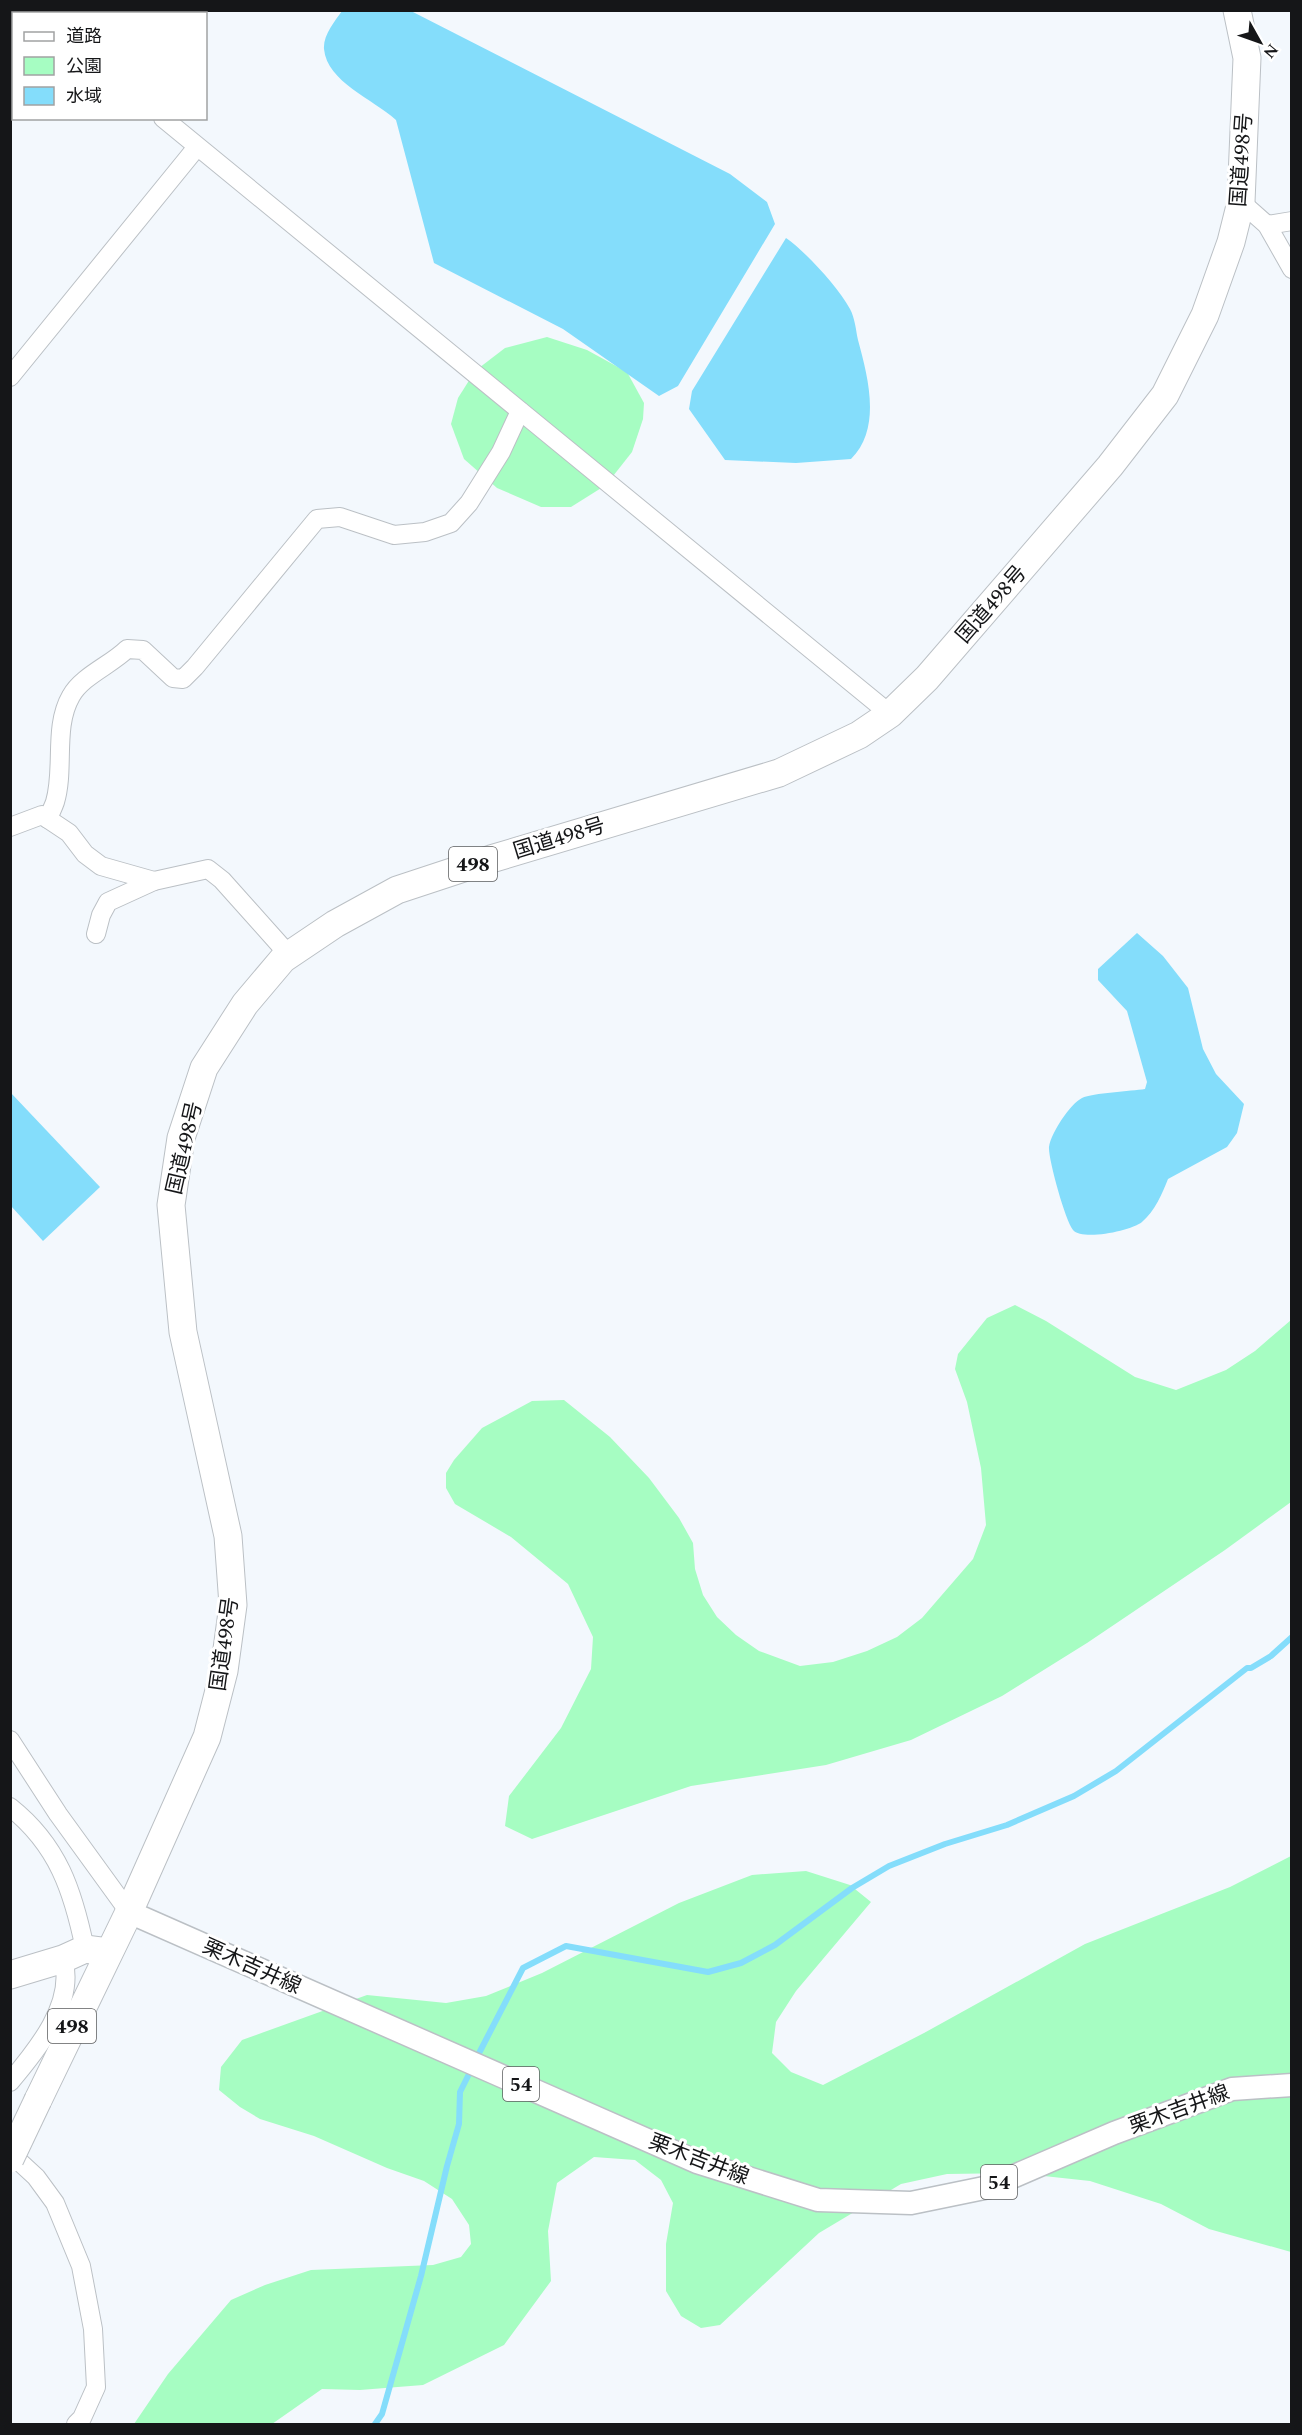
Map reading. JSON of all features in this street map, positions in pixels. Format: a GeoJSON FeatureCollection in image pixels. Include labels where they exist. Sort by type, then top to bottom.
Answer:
{"type":"FeatureCollection","features":[{"type":"Feature","properties":{"kind":"highway","name":"国道498号"},"geometry":{"type":"LineString","coordinates":[[10,2160],[38,2100],[86,1953],[129,1912],[207,1737],[224,1671],[232,1605],[228,1536],[183,1332],[171,1205],[181,1138],[204,1068],[245,1004],[289,955],[335,924],[397,890],[491,859],[780,773],[859,735],[890,714],[942,661],[1110,466],[1165,395],[1205,315],[1231,242],[1241,202],[1247,58],[1237,10]]}},
{"type":"Feature","properties":{"kind":"highway"},"geometry":{"type":"LineString","coordinates":[[10,1975],[86,1953]]}},
{"type":"Feature","properties":{"kind":"main road","name":"栗木吉井線"},"geometry":{"type":"LineString","coordinates":[[129,1912],[697,2162],[818,2200],[911,2203],[989,2187],[1114,2133],[1232,2089],[1292,2085]]}},
{"type":"Feature","properties":{"kind":"street"},"geometry":{"type":"LineString","coordinates":[[165,120],[890,714]]}},
{"type":"Feature","properties":{"kind":"street"},"geometry":{"type":"LineString","coordinates":[[10,377],[197,147]]}},
{"type":"Feature","properties":{"kind":"street"},"geometry":{"type":"LineString","coordinates":[[1241,202],[1267,225],[1292,269]]}},
{"type":"Feature","properties":{"kind":"street"},"geometry":{"type":"LineString","coordinates":[[1267,225],[1292,221]]}},
{"type":"Feature","properties":{"kind":"street"},"geometry":{"type":"LineString","coordinates":[[48,819],[56,801],[64,717],[71,695],[90,676],[115,661],[128,648],[142,650],[173,678],[183,679],[317,519],[340,517],[394,536],[425,532],[451,523],[469,503],[501,452],[520,411]]}},
{"type":"Feature","properties":{"kind":"street"},"geometry":{"type":"LineString","coordinates":[[10,827],[42,815],[69,833],[85,854],[100,866],[154,881]]}},
{"type":"Feature","properties":{"kind":"street"},"geometry":{"type":"LineString","coordinates":[[96,934],[101,915],[108,903],[154,881],[208,869],[222,880],[289,955]]}},
{"type":"Feature","properties":{"kind":"street"},"geometry":{"type":"LineString","coordinates":[[10,1740],[57,1814],[129,1912]]}},
{"type":"Feature","properties":{"kind":"street"},"geometry":{"type":"LineString","coordinates":[[10,1807],[31,1823],[49,1847],[73,1896],[86,1953],[67,1972],[65,1995],[40,2046],[10,2082]]}},
{"type":"Feature","properties":{"kind":"street"},"geometry":{"type":"LineString","coordinates":[[10,2153],[36,2177],[56,2204],[81,2266],[93,2329],[96,2387],[82,2418],[76,2424]]}},
{"type":"Feature","properties":{"kind":"green space"},"geometry":{"type":"Polygon","coordinates":[[[547,337],[587,350],[627,372],[644,403],[643,419],[632,452],[606,485],[571,507],[541,507],[497,488],[464,459],[451,424],[458,398],[475,371],[505,348],[547,337]]]}},
{"type":"Feature","properties":{"kind":"green space"},"geometry":{"type":"Polygon","coordinates":[[[1015,1305],[1046,1321],[1135,1377],[1176,1390],[1226,1370],[1255,1351],[1291,1320],[1291,1502],[1225,1550],[1087,1643],[1002,1696],[911,1740],[826,1765],[691,1786],[532,1839],[505,1826],[509,1796],[561,1728],[591,1669],[593,1637],[568,1584],[511,1537],[455,1504],[446,1488],[446,1473],[454,1460],[482,1428],[532,1401],[564,1400],[610,1437],[649,1478],[679,1518],[693,1543],[695,1569],[703,1595],[717,1617],[736,1635],[759,1651],[800,1666],[833,1662],[867,1651],[897,1637],[922,1618],[973,1559],[986,1525],[981,1468],[967,1402],[955,1369],[958,1354],[987,1318],[1015,1305]]]}},
{"type":"Feature","properties":{"kind":"green space"},"geometry":{"type":"Polygon","coordinates":[[[1291,1856],[1291,2252],[1209,2229],[1161,2204],[1090,2181],[1016,2173],[947,2174],[901,2184],[819,2233],[720,2325],[701,2328],[681,2316],[666,2291],[666,2244],[673,2203],[661,2180],[635,2160],[594,2157],[557,2183],[548,2231],[551,2281],[504,2345],[423,2385],[360,2390],[322,2389],[272,2424],[134,2424],[168,2374],[231,2300],[265,2285],[311,2270],[433,2265],[461,2257],[471,2244],[469,2225],[452,2199],[424,2181],[387,2168],[314,2136],[260,2119],[219,2090],[221,2067],[242,2040],[367,1995],[446,2003],[486,1996],[542,1973],[679,1903],[752,1875],[806,1871],[850,1885],[871,1902],[796,1991],[776,2022],[772,2053],[791,2072],[823,2085],[924,2033],[1085,1944],[1230,1887],[1291,1856]]]}},
{"type":"Feature","properties":{"kind":"water"},"geometry":{"type":"Polygon","coordinates":[[[342,11],[411,11],[730,174],[767,202],[775,224],[678,386],[659,396],[563,329],[434,263],[396,120],[352,89],[333,71],[327,61],[324,49],[325,39],[342,11]]]}},
{"type":"Feature","properties":{"kind":"water"},"geometry":{"type":"Polygon","coordinates":[[[786,238],[803,252],[830,281],[845,300],[853,316],[870,402],[867,433],[861,447],[851,459],[796,463],[725,460],[689,409],[692,391],[786,238]]]}},
{"type":"Feature","properties":{"kind":"water"},"geometry":{"type":"Polygon","coordinates":[[[1137,933],[1163,956],[1188,988],[1203,1049],[1216,1074],[1244,1104],[1237,1133],[1227,1147],[1168,1179],[1161,1196],[1147,1218],[1128,1229],[1107,1234],[1086,1235],[1073,1230],[1066,1214],[1051,1163],[1050,1141],[1072,1106],[1082,1098],[1103,1093],[1145,1089],[1147,1082],[1127,1011],[1098,980],[1098,969],[1137,933]]]}},
{"type":"Feature","properties":{"kind":"water"},"geometry":{"type":"Polygon","coordinates":[[[11,1093],[100,1187],[43,1241],[11,1206],[11,1093]]]}},
{"type":"Feature","properties":{"kind":"waterway"},"geometry":{"type":"LineString","coordinates":[[476,2059],[523,1968],[566,1946],[708,1972],[741,1963],[775,1945],[852,1888],[889,1866],[945,1844],[1007,1825],[1074,1796],[1116,1771],[1247,1668],[1271,1656],[1292,1637]]}},
{"type":"Feature","properties":{"kind":"waterway"},"geometry":{"type":"LineString","coordinates":[[375,2424],[382,2414],[421,2276],[459,2124],[460,2092],[472,2068]]}}]}
